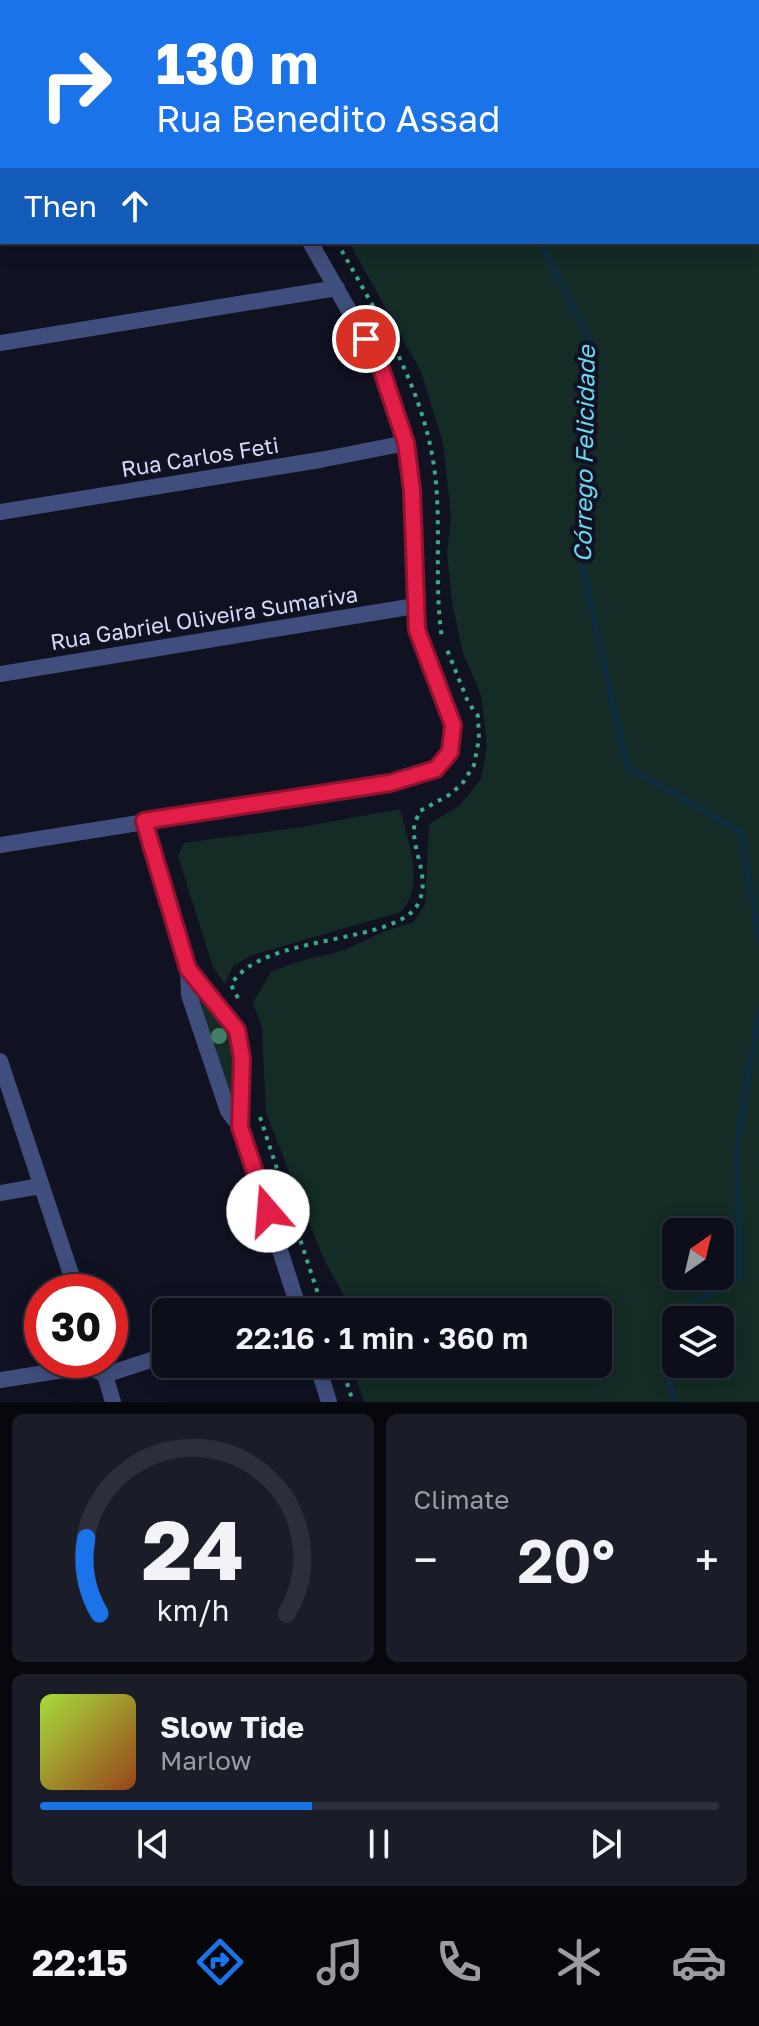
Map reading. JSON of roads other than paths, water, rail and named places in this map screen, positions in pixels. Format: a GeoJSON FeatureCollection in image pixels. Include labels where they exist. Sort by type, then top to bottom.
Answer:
{"type":"FeatureCollection","features":[{"type":"Feature","properties":{"kind":"street"},"geometry":{"type":"LineString","coordinates":[[0,845],[390,783],[436,769],[450,752],[453,725],[417,630],[412,490],[406,443],[380,365],[311,244]]}},
{"type":"Feature","properties":{"kind":"street"},"geometry":{"type":"LineString","coordinates":[[0,343],[337,288]]}},
{"type":"Feature","properties":{"kind":"street","name":"Rua Carlos Feti"},"geometry":{"type":"LineString","coordinates":[[0,512],[406,443]]}},
{"type":"Feature","properties":{"kind":"street","name":"Rua Gabriel Oliveira Sumariva"},"geometry":{"type":"LineString","coordinates":[[0,674],[415,606]]}},
{"type":"Feature","properties":{"kind":"street"},"geometry":{"type":"LineString","coordinates":[[144,821],[188,969],[189,995],[228,1111],[240,1127],[295,1298]]}},
{"type":"Feature","properties":{"kind":"street"},"geometry":{"type":"LineString","coordinates":[[188,969],[237,1030],[242,1058],[240,1127]]}},
{"type":"Feature","properties":{"kind":"street"},"geometry":{"type":"LineString","coordinates":[[0,1061],[71,1274]]}},
{"type":"Feature","properties":{"kind":"street"},"geometry":{"type":"LineString","coordinates":[[0,1193],[41,1186]]}},
{"type":"Feature","properties":{"kind":"street"},"geometry":{"type":"LineString","coordinates":[[128,1362],[152,1358]]}},
{"type":"Feature","properties":{"kind":"street"},"geometry":{"type":"LineString","coordinates":[[0,1380],[24,1376]]}},
{"type":"Feature","properties":{"kind":"street"},"geometry":{"type":"LineString","coordinates":[[105,1378],[113,1402]]}},
{"type":"Feature","properties":{"kind":"street"},"geometry":{"type":"LineString","coordinates":[[321,1378],[329,1402]]}},
{"type":"Feature","properties":{"kind":"waterway","name":"Córrego Felicidade"},"geometry":{"type":"LineString","coordinates":[[541,244],[591,344],[582,566],[627,767],[741,832],[759,941]]}},
{"type":"Feature","properties":{"kind":"waterway","name":"Córrego Felicidade"},"geometry":{"type":"LineString","coordinates":[[689,1306],[740,1276],[736,1150],[759,1011]]}},
{"type":"Feature","properties":{"kind":"waterway","name":"Córrego Felicidade"},"geometry":{"type":"LineString","coordinates":[[669,1378],[674,1402]]}}]}
